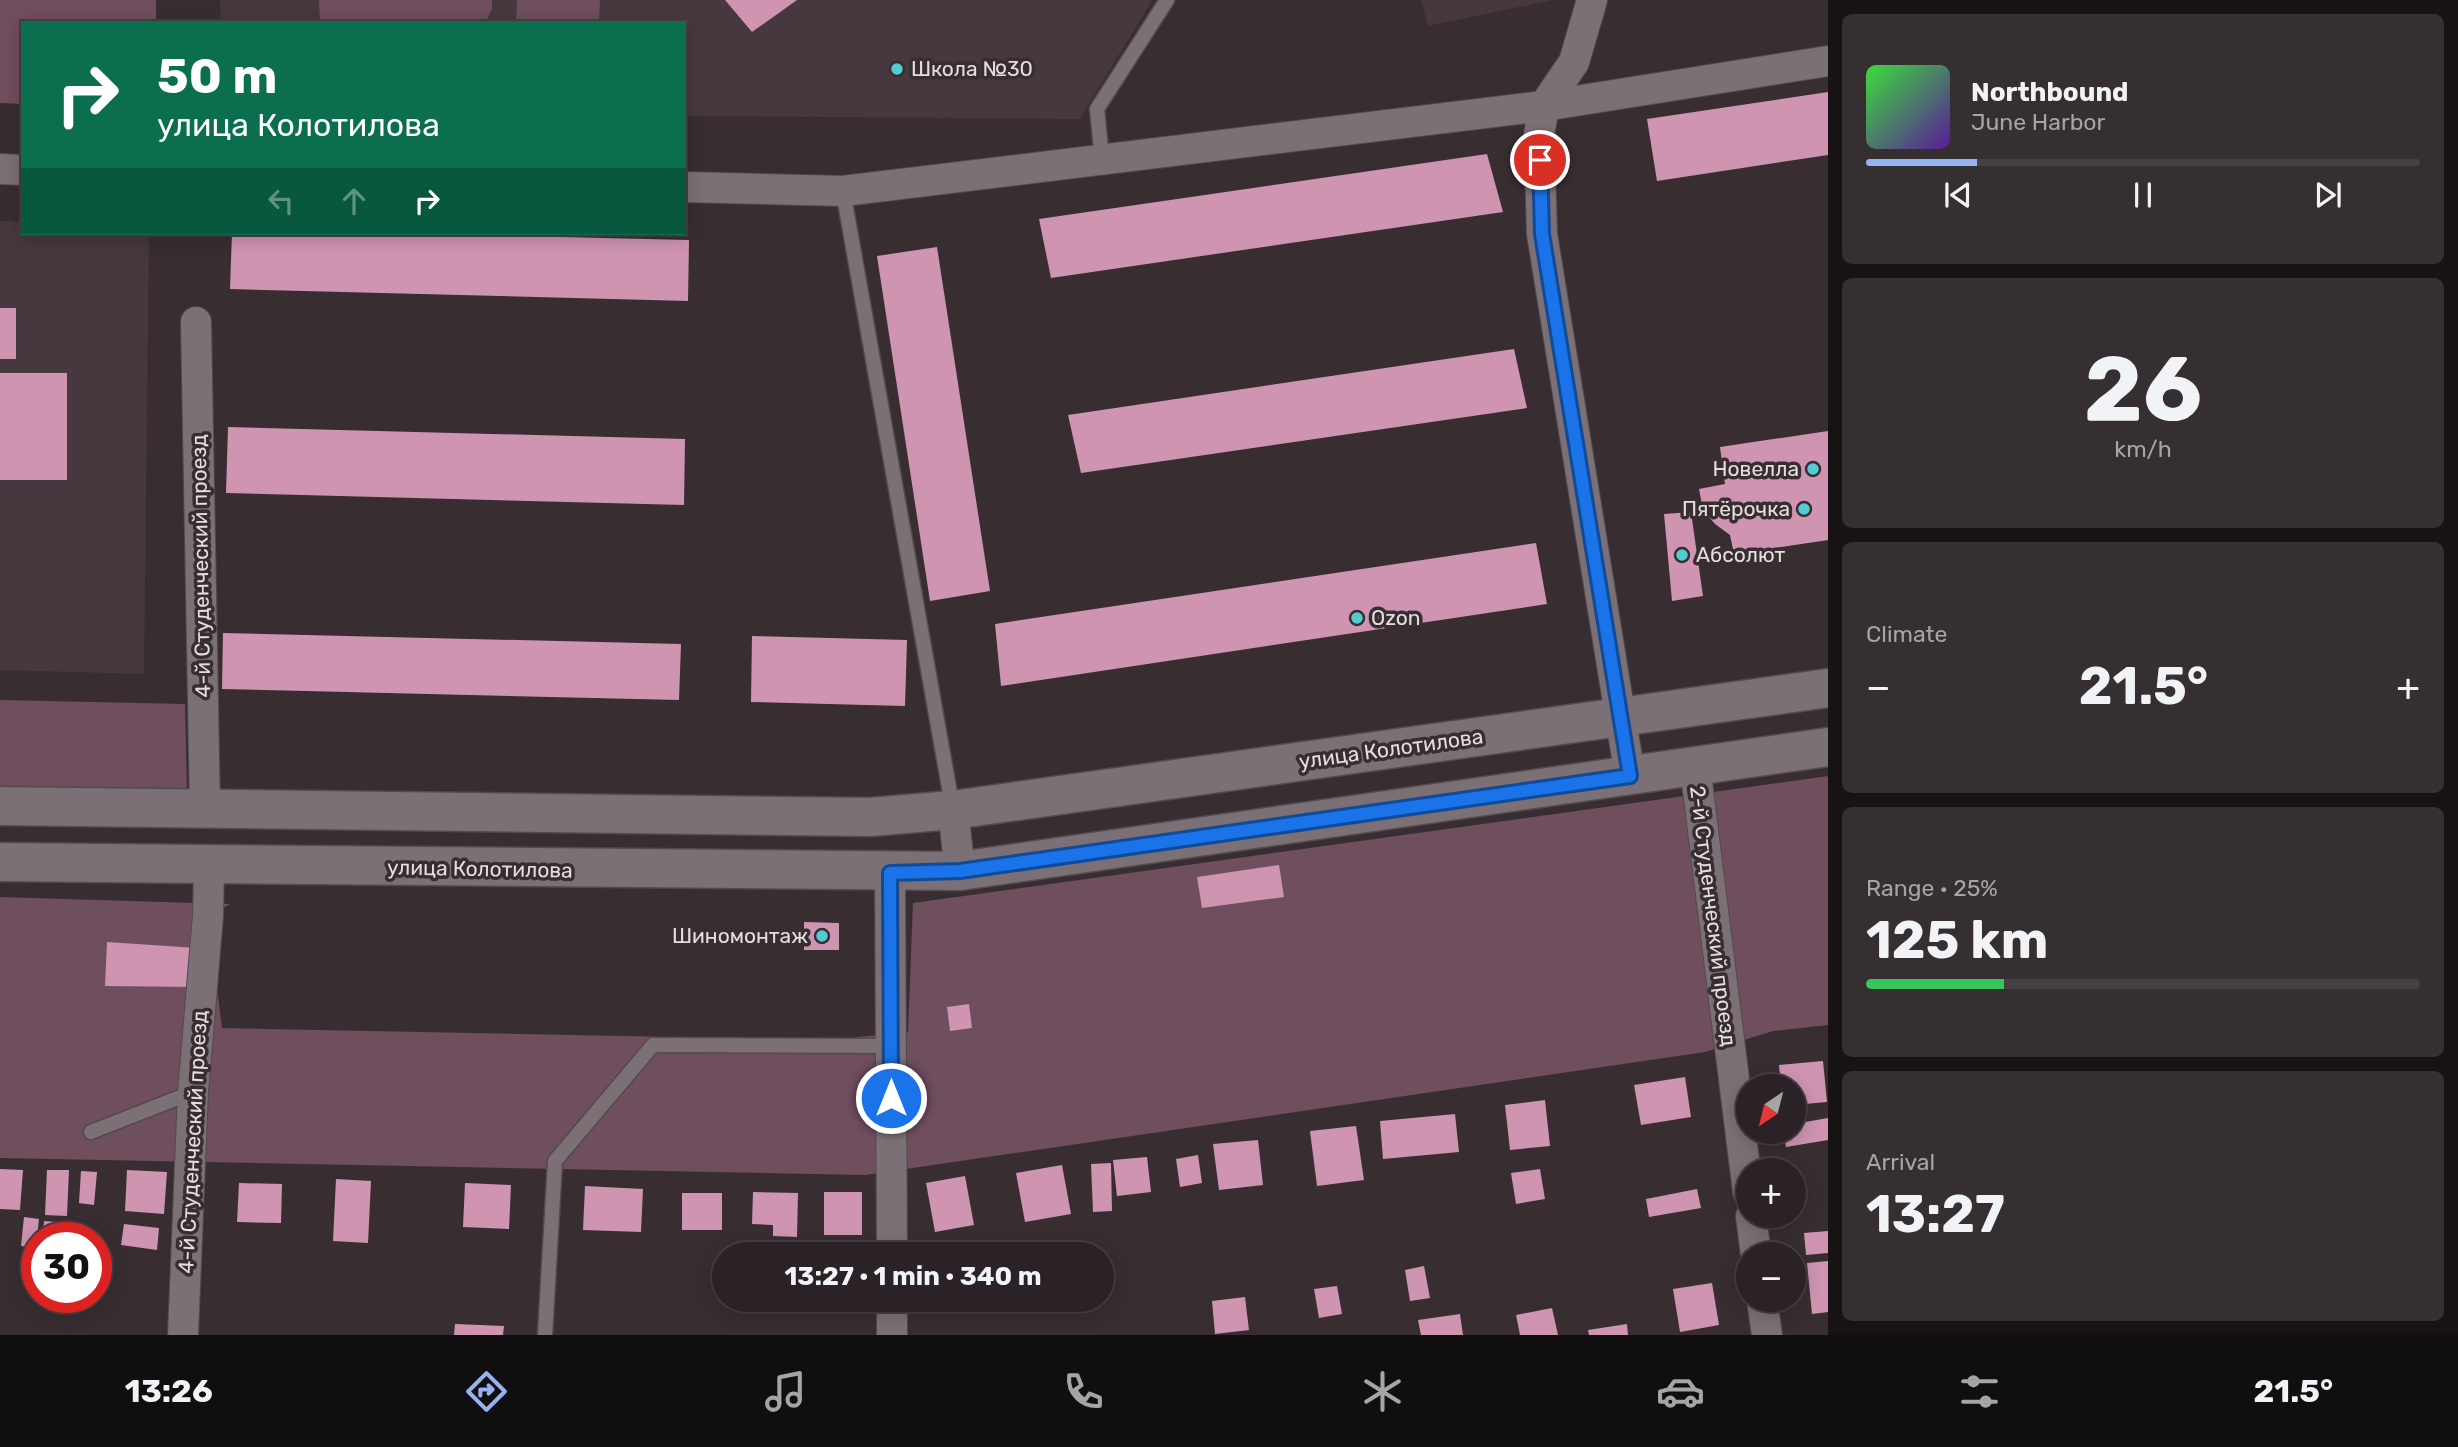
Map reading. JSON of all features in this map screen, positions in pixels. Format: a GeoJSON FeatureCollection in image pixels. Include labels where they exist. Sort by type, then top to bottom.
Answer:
{"type":"FeatureCollection","features":[{"type":"Feature","properties":{"kind":"main road","name":"улица Колотилова"},"geometry":{"type":"LineString","coordinates":[[0,806],[870,817],[953,810],[1828,688]]}},
{"type":"Feature","properties":{"kind":"main road","name":"улица Колотилова"},"geometry":{"type":"LineString","coordinates":[[0,862],[890,873],[960,871],[1828,747]]}},
{"type":"Feature","properties":{"kind":"street"},"geometry":{"type":"LineString","coordinates":[[1592,0],[1574,62],[1541,121],[1542,234],[1630,776]]}},
{"type":"Feature","properties":{"kind":"street"},"geometry":{"type":"LineString","coordinates":[[686,187],[843,191],[1102,159],[1541,121],[1828,61]]}},
{"type":"Feature","properties":{"kind":"street"},"geometry":{"type":"LineString","coordinates":[[0,169],[21,170]]}},
{"type":"Feature","properties":{"kind":"street","name":"4-й Студенческий проезд"},"geometry":{"type":"LineString","coordinates":[[196,322],[205,809]]}},
{"type":"Feature","properties":{"kind":"street","name":"2-й Студенческий проезд"},"geometry":{"type":"LineString","coordinates":[[1695,766],[1744,1158]]}},
{"type":"Feature","properties":{"kind":"street"},"geometry":{"type":"LineString","coordinates":[[953,810],[960,871]]}},
{"type":"Feature","properties":{"kind":"street","name":"4-й Студенческий проезд"},"geometry":{"type":"LineString","coordinates":[[183,1335],[194,1092],[208,916],[208,866]]}},
{"type":"Feature","properties":{"kind":"street"},"geometry":{"type":"LineString","coordinates":[[890,873],[892,1242]]}},
{"type":"Feature","properties":{"kind":"street"},"geometry":{"type":"LineString","coordinates":[[892,1312],[892,1335]]}},
{"type":"Feature","properties":{"kind":"street"},"geometry":{"type":"LineString","coordinates":[[1764,1312],[1767,1335]]}},
{"type":"Feature","properties":{"kind":"lane"},"geometry":{"type":"LineString","coordinates":[[1102,159],[1097,109],[1167,0]]}},
{"type":"Feature","properties":{"kind":"lane"},"geometry":{"type":"LineString","coordinates":[[843,191],[953,810]]}},
{"type":"Feature","properties":{"kind":"lane"},"geometry":{"type":"LineString","coordinates":[[545,1335],[555,1161],[653,1045],[891,1046]]}},
{"type":"Feature","properties":{"kind":"lane"},"geometry":{"type":"LineString","coordinates":[[91,1132],[194,1092]]}},
{"type":"Feature","properties":{"kind":"shaded area"},"geometry":{"type":"Polygon","coordinates":[[[0,0],[156,0],[156,21],[21,21],[21,104],[0,103],[0,0]]]}},
{"type":"Feature","properties":{"kind":"shaded area","name":"Школа №30"},"geometry":{"type":"Polygon","coordinates":[[[220,0],[1152,0],[1080,119],[686,116],[686,21],[221,21],[220,0]]]}},
{"type":"Feature","properties":{"kind":"shaded area"},"geometry":{"type":"Polygon","coordinates":[[[319,0],[492,0],[492,9],[486,21],[320,21],[319,0]]]}},
{"type":"Feature","properties":{"kind":"shaded area"},"geometry":{"type":"Polygon","coordinates":[[[517,0],[600,0],[599,21],[516,21],[517,0]]]}},
{"type":"Feature","properties":{"kind":"shaded area"},"geometry":{"type":"Polygon","coordinates":[[[1421,0],[1553,0],[1428,26],[1421,0]]]}},
{"type":"Feature","properties":{"kind":"shaded area"},"geometry":{"type":"Polygon","coordinates":[[[0,221],[21,222],[21,235],[149,235],[144,674],[0,670],[0,221]]]}},
{"type":"Feature","properties":{"kind":"shaded area"},"geometry":{"type":"Polygon","coordinates":[[[0,700],[185,704],[187,791],[0,788],[0,700]]]}},
{"type":"Feature","properties":{"kind":"shaded area"},"geometry":{"type":"Polygon","coordinates":[[[1828,776],[1828,1025],[1773,1031],[1705,1052],[865,1175],[0,1158],[0,897],[230,904],[208,916],[222,1028],[830,1040],[908,1032],[913,903],[1828,776]]]}},
{"type":"Feature","properties":{"kind":"building"},"geometry":{"type":"Polygon","coordinates":[[[725,0],[797,0],[752,32],[725,0]]]}},
{"type":"Feature","properties":{"kind":"building"},"geometry":{"type":"Polygon","coordinates":[[[1828,92],[1828,155],[1657,181],[1647,119],[1828,92]]]}},
{"type":"Feature","properties":{"kind":"building"},"geometry":{"type":"Polygon","coordinates":[[[1487,154],[1503,212],[1051,278],[1039,219],[1487,154]]]}},
{"type":"Feature","properties":{"kind":"building"},"geometry":{"type":"Polygon","coordinates":[[[232,235],[473,235],[689,240],[688,301],[230,289],[232,235]]]}},
{"type":"Feature","properties":{"kind":"building"},"geometry":{"type":"Polygon","coordinates":[[[937,247],[990,591],[930,601],[877,256],[937,247]]]}},
{"type":"Feature","properties":{"kind":"building"},"geometry":{"type":"Polygon","coordinates":[[[0,308],[16,308],[16,359],[0,359],[0,308]]]}},
{"type":"Feature","properties":{"kind":"building"},"geometry":{"type":"Polygon","coordinates":[[[1514,349],[1527,408],[1081,473],[1068,415],[1514,349]]]}},
{"type":"Feature","properties":{"kind":"building"},"geometry":{"type":"Polygon","coordinates":[[[0,373],[67,373],[67,480],[0,480],[0,373]]]}},
{"type":"Feature","properties":{"kind":"building"},"geometry":{"type":"Polygon","coordinates":[[[228,427],[685,439],[684,505],[226,493],[228,427]]]}},
{"type":"Feature","properties":{"kind":"building"},"geometry":{"type":"Polygon","coordinates":[[[1828,431],[1828,540],[1734,554],[1730,535],[1715,524],[1703,510],[1699,489],[1725,484],[1720,447],[1828,431]]]}},
{"type":"Feature","properties":{"kind":"building","name":"Абсолют"},"geometry":{"type":"Polygon","coordinates":[[[1691,512],[1703,596],[1672,601],[1664,514],[1691,512]]]}},
{"type":"Feature","properties":{"kind":"building"},"geometry":{"type":"Polygon","coordinates":[[[1536,543],[1547,604],[1001,686],[995,624],[1536,543]]]}},
{"type":"Feature","properties":{"kind":"building"},"geometry":{"type":"Polygon","coordinates":[[[223,633],[681,644],[679,700],[222,689],[223,633]]]}},
{"type":"Feature","properties":{"kind":"building"},"geometry":{"type":"Polygon","coordinates":[[[752,636],[907,640],[905,706],[751,702],[752,636]]]}},
{"type":"Feature","properties":{"kind":"building"},"geometry":{"type":"Polygon","coordinates":[[[1279,865],[1284,897],[1202,908],[1197,877],[1279,865]]]}},
{"type":"Feature","properties":{"kind":"building","name":"Шиномонтаж"},"geometry":{"type":"Polygon","coordinates":[[[804,922],[839,923],[839,950],[804,950],[804,922]]]}},
{"type":"Feature","properties":{"kind":"building"},"geometry":{"type":"Polygon","coordinates":[[[107,942],[197,948],[195,987],[105,986],[107,942]]]}},
{"type":"Feature","properties":{"kind":"building"},"geometry":{"type":"Polygon","coordinates":[[[969,1004],[972,1028],[950,1031],[947,1007],[969,1004]]]}},
{"type":"Feature","properties":{"kind":"building"},"geometry":{"type":"Polygon","coordinates":[[[1823,1061],[1827,1102],[1806,1104],[1806,1074],[1780,1074],[1779,1065],[1823,1061]]]}},
{"type":"Feature","properties":{"kind":"building"},"geometry":{"type":"Polygon","coordinates":[[[1685,1077],[1691,1117],[1641,1125],[1634,1085],[1685,1077]]]}},
{"type":"Feature","properties":{"kind":"building"},"geometry":{"type":"Polygon","coordinates":[[[1545,1100],[1550,1146],[1510,1150],[1505,1105],[1545,1100]]]}},
{"type":"Feature","properties":{"kind":"building"},"geometry":{"type":"Polygon","coordinates":[[[1455,1114],[1459,1152],[1383,1159],[1380,1121],[1455,1114]]]}},
{"type":"Feature","properties":{"kind":"building"},"geometry":{"type":"Polygon","coordinates":[[[1828,1118],[1828,1140],[1806,1144],[1806,1122],[1828,1118]]]}},
{"type":"Feature","properties":{"kind":"building"},"geometry":{"type":"Polygon","coordinates":[[[1356,1126],[1364,1180],[1317,1186],[1310,1131],[1356,1126]]]}},
{"type":"Feature","properties":{"kind":"building"},"geometry":{"type":"Polygon","coordinates":[[[1258,1140],[1263,1185],[1219,1190],[1213,1144],[1258,1140]]]}},
{"type":"Feature","properties":{"kind":"building"},"geometry":{"type":"Polygon","coordinates":[[[1198,1155],[1202,1183],[1180,1187],[1176,1159],[1198,1155]]]}},
{"type":"Feature","properties":{"kind":"building"},"geometry":{"type":"Polygon","coordinates":[[[1147,1157],[1151,1192],[1117,1196],[1113,1160],[1147,1157]]]}},
{"type":"Feature","properties":{"kind":"building"},"geometry":{"type":"Polygon","coordinates":[[[1111,1163],[1112,1211],[1093,1212],[1091,1164],[1111,1163]]]}},
{"type":"Feature","properties":{"kind":"building"},"geometry":{"type":"Polygon","coordinates":[[[1062,1165],[1071,1214],[1025,1222],[1016,1173],[1062,1165]]]}},
{"type":"Feature","properties":{"kind":"building"},"geometry":{"type":"Polygon","coordinates":[[[0,1169],[23,1170],[20,1210],[0,1209],[0,1169]]]}},
{"type":"Feature","properties":{"kind":"building"},"geometry":{"type":"Polygon","coordinates":[[[1540,1169],[1545,1199],[1516,1204],[1511,1173],[1540,1169]]]}},
{"type":"Feature","properties":{"kind":"building"},"geometry":{"type":"Polygon","coordinates":[[[47,1170],[69,1170],[67,1216],[45,1215],[47,1170]]]}},
{"type":"Feature","properties":{"kind":"building"},"geometry":{"type":"Polygon","coordinates":[[[127,1170],[167,1172],[164,1214],[125,1211],[127,1170]]]}},
{"type":"Feature","properties":{"kind":"building"},"geometry":{"type":"Polygon","coordinates":[[[81,1171],[97,1172],[94,1205],[79,1203],[81,1171]]]}},
{"type":"Feature","properties":{"kind":"building"},"geometry":{"type":"Polygon","coordinates":[[[965,1176],[974,1225],[935,1232],[926,1183],[965,1176]]]}},
{"type":"Feature","properties":{"kind":"building"},"geometry":{"type":"Polygon","coordinates":[[[336,1179],[371,1181],[368,1243],[333,1241],[336,1179]]]}},
{"type":"Feature","properties":{"kind":"building"},"geometry":{"type":"Polygon","coordinates":[[[239,1183],[282,1184],[281,1223],[237,1222],[239,1183]]]}},
{"type":"Feature","properties":{"kind":"building"},"geometry":{"type":"Polygon","coordinates":[[[465,1183],[511,1185],[509,1229],[463,1227],[465,1183]]]}},
{"type":"Feature","properties":{"kind":"building"},"geometry":{"type":"Polygon","coordinates":[[[585,1186],[643,1189],[641,1232],[583,1230],[585,1186]]]}},
{"type":"Feature","properties":{"kind":"building"},"geometry":{"type":"Polygon","coordinates":[[[1697,1189],[1701,1208],[1649,1217],[1646,1199],[1697,1189]]]}},
{"type":"Feature","properties":{"kind":"building"},"geometry":{"type":"Polygon","coordinates":[[[753,1192],[798,1193],[797,1237],[773,1236],[773,1225],[752,1224],[753,1192]]]}},
{"type":"Feature","properties":{"kind":"building"},"geometry":{"type":"Polygon","coordinates":[[[824,1192],[862,1192],[862,1235],[824,1235],[824,1192]]]}},
{"type":"Feature","properties":{"kind":"building"},"geometry":{"type":"Polygon","coordinates":[[[682,1193],[722,1193],[722,1230],[682,1230],[682,1193]]]}},
{"type":"Feature","properties":{"kind":"building"},"geometry":{"type":"Polygon","coordinates":[[[24,1217],[39,1219],[39,1222],[23,1222],[24,1217]]]}},
{"type":"Feature","properties":{"kind":"building"},"geometry":{"type":"Polygon","coordinates":[[[124,1224],[159,1228],[157,1250],[121,1245],[124,1224]]]}},
{"type":"Feature","properties":{"kind":"building"},"geometry":{"type":"Polygon","coordinates":[[[1828,1231],[1828,1253],[1806,1255],[1804,1233],[1828,1231]]]}},
{"type":"Feature","properties":{"kind":"building"},"geometry":{"type":"Polygon","coordinates":[[[1828,1261],[1828,1312],[1812,1314],[1807,1263],[1828,1261]]]}},
{"type":"Feature","properties":{"kind":"building"},"geometry":{"type":"Polygon","coordinates":[[[1424,1266],[1430,1298],[1410,1301],[1405,1270],[1424,1266]]]}},
{"type":"Feature","properties":{"kind":"building"},"geometry":{"type":"Polygon","coordinates":[[[1712,1283],[1719,1325],[1680,1332],[1673,1289],[1712,1283]]]}},
{"type":"Feature","properties":{"kind":"building"},"geometry":{"type":"Polygon","coordinates":[[[1337,1286],[1342,1314],[1319,1318],[1314,1289],[1337,1286]]]}},
{"type":"Feature","properties":{"kind":"building"},"geometry":{"type":"Polygon","coordinates":[[[1245,1297],[1249,1330],[1215,1334],[1212,1301],[1245,1297]]]}},
{"type":"Feature","properties":{"kind":"building"},"geometry":{"type":"Polygon","coordinates":[[[1552,1308],[1558,1335],[1520,1335],[1516,1315],[1552,1308]]]}},
{"type":"Feature","properties":{"kind":"building"},"geometry":{"type":"Polygon","coordinates":[[[1460,1314],[1463,1335],[1421,1335],[1418,1320],[1460,1314]]]}},
{"type":"Feature","properties":{"kind":"building"},"geometry":{"type":"Polygon","coordinates":[[[455,1324],[504,1326],[503,1335],[454,1335],[455,1324]]]}},
{"type":"Feature","properties":{"kind":"building"},"geometry":{"type":"Polygon","coordinates":[[[1627,1324],[1628,1335],[1589,1335],[1588,1330],[1627,1324]]]}},
{"type":"Feature","properties":{"kind":"place","name":"Школа №30"},"geometry":{"type":"Point","coordinates":[897,69]}},
{"type":"Feature","properties":{"kind":"place","name":"Новелла"},"geometry":{"type":"Point","coordinates":[1813,469]}},
{"type":"Feature","properties":{"kind":"place","name":"Пятёрочка"},"geometry":{"type":"Point","coordinates":[1804,509]}},
{"type":"Feature","properties":{"kind":"place","name":"Абсолют"},"geometry":{"type":"Point","coordinates":[1682,555]}},
{"type":"Feature","properties":{"kind":"place","name":"Ozon"},"geometry":{"type":"Point","coordinates":[1357,618]}},
{"type":"Feature","properties":{"kind":"place","name":"Шиномонтаж"},"geometry":{"type":"Point","coordinates":[822,936]}},
{"type":"Feature","properties":{"kind":"route"},"geometry":{"type":"LineString","coordinates":[[891,1098],[890,873],[960,871],[1630,776],[1542,234],[1540,160]]}}]}
